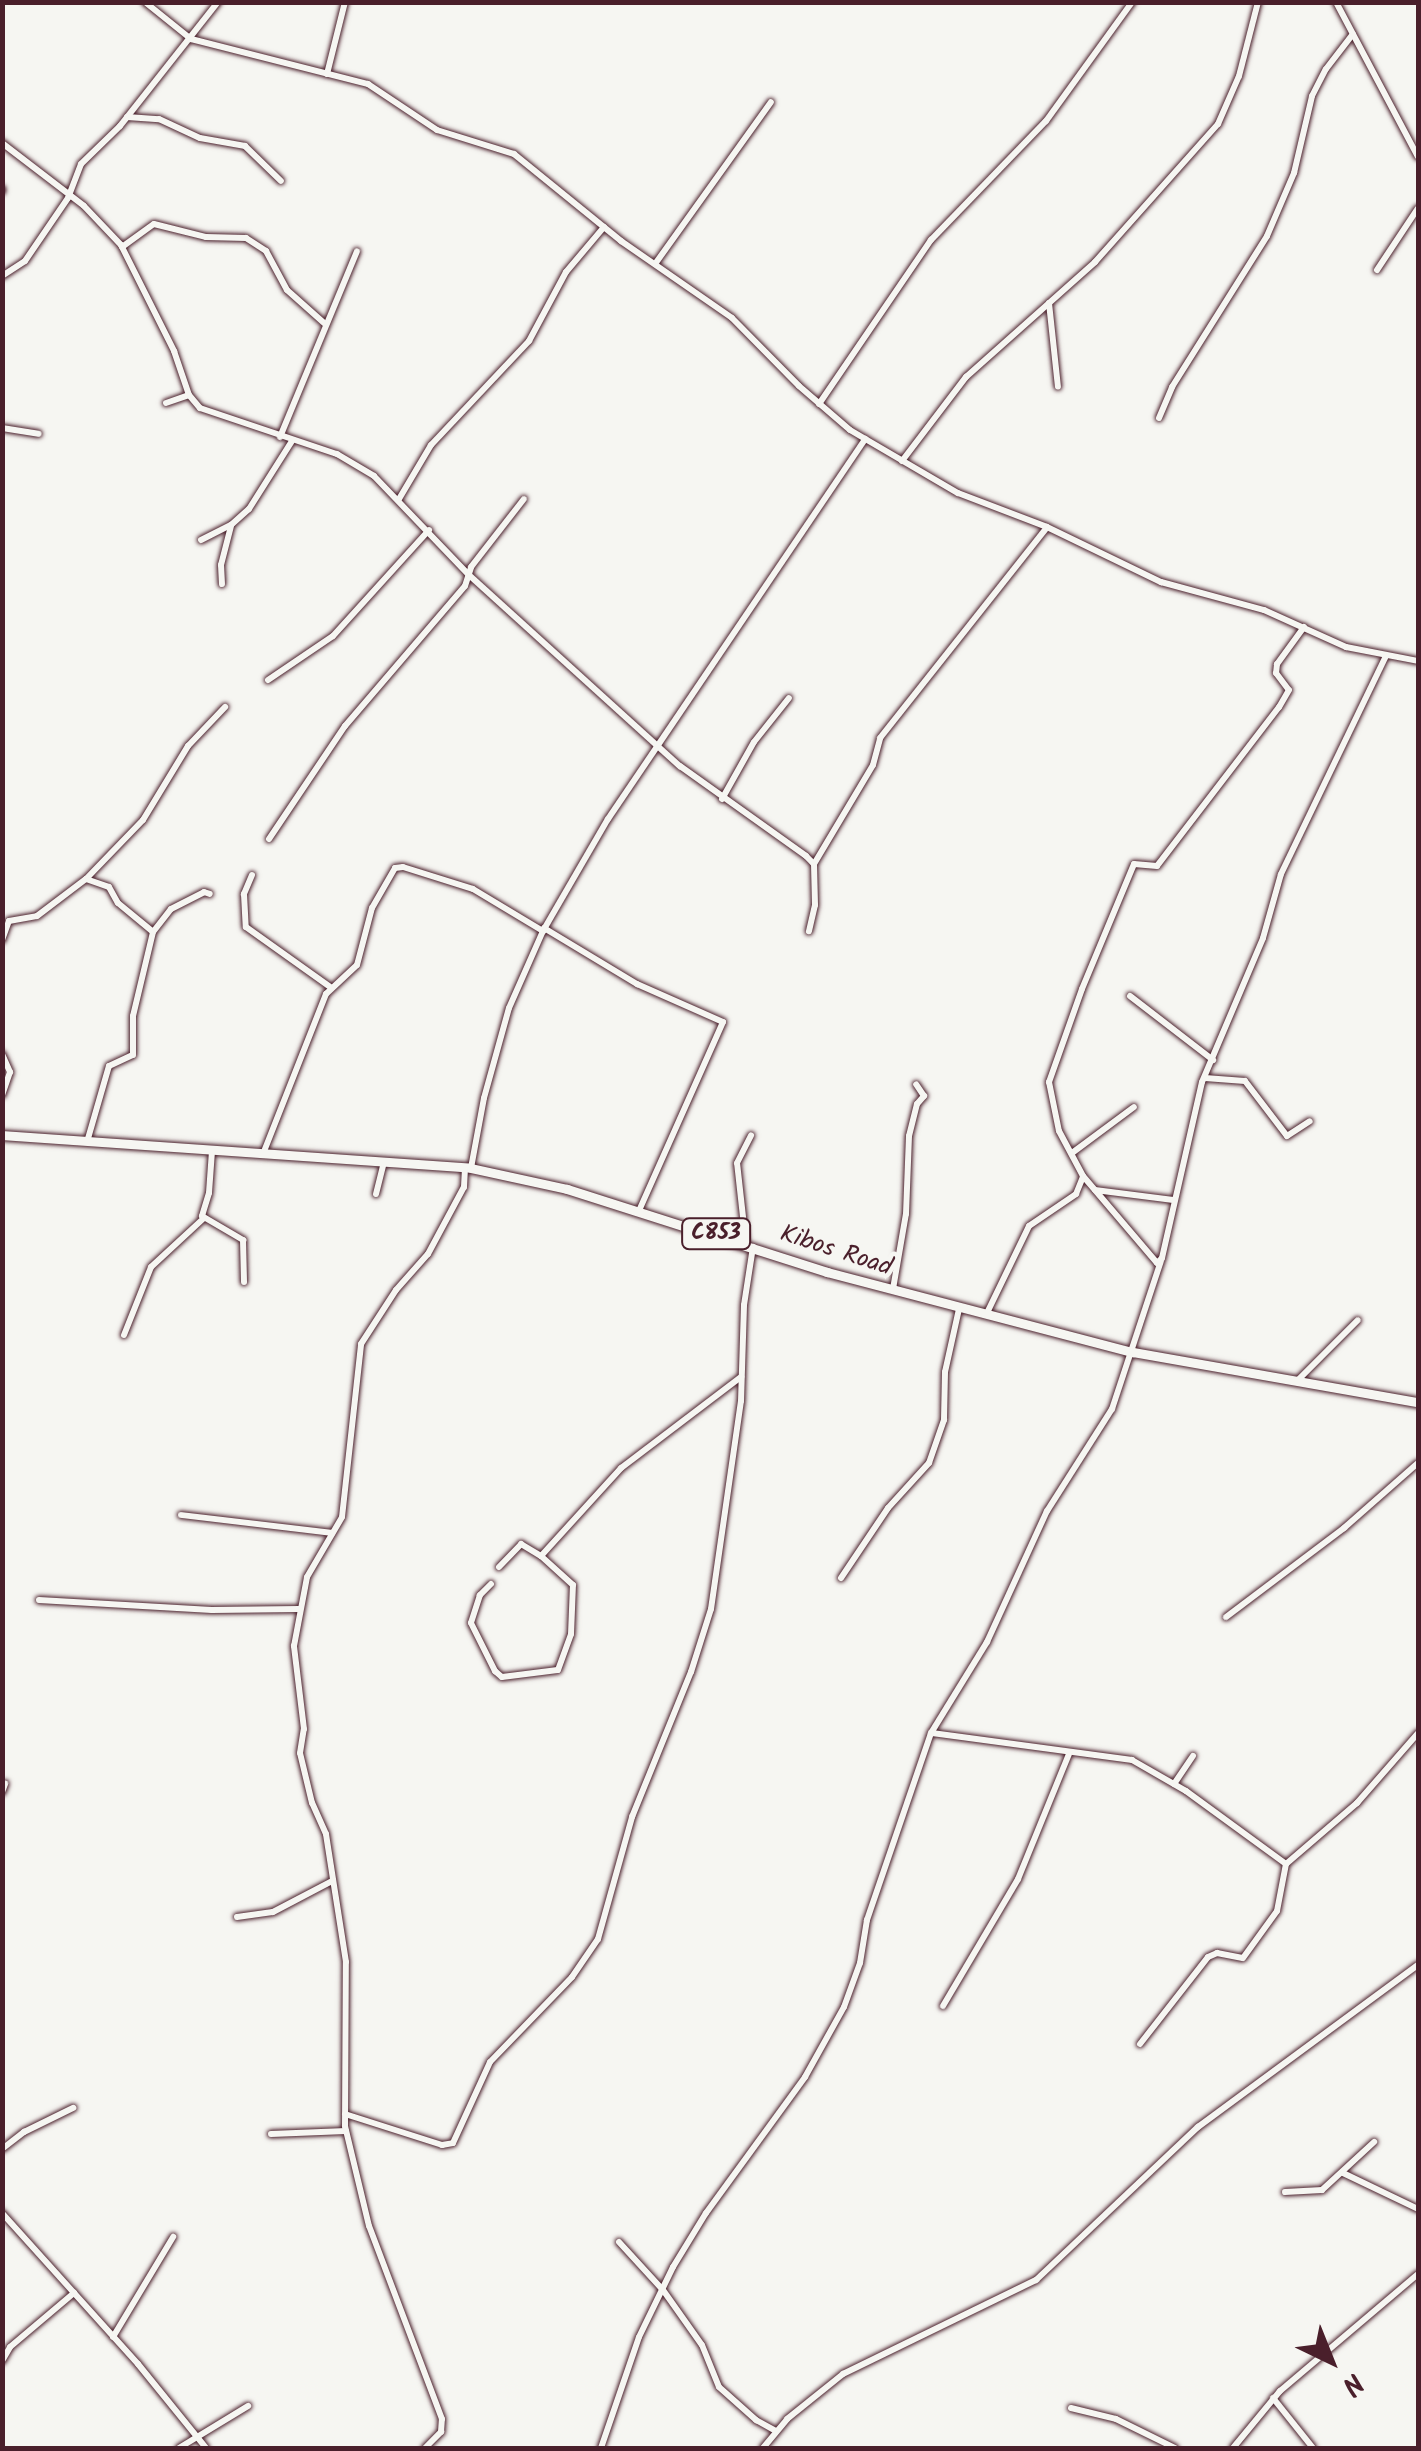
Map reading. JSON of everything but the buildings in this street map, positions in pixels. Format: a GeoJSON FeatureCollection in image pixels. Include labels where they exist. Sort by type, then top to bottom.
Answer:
{"type":"FeatureCollection","features":[{"type":"Feature","properties":{"kind":"main road","name":"Kibos Road"},"geometry":{"type":"LineString","coordinates":[[2,1135],[468,1168],[639,1211],[892,1290],[1132,1352],[1418,1402]]}},
{"type":"Feature","properties":{"kind":"street"},"geometry":{"type":"LineString","coordinates":[[145,2],[191,39],[368,84],[437,130],[514,154],[604,227],[732,318],[819,404],[866,439],[980,503],[1047,528],[1148,577],[1264,610],[1346,647],[1418,662]]}},
{"type":"Feature","properties":{"kind":"street"},"geometry":{"type":"LineString","coordinates":[[2,276],[25,261],[68,198],[81,164],[126,116],[218,2]]}},
{"type":"Feature","properties":{"kind":"street"},"geometry":{"type":"LineString","coordinates":[[326,74],[345,2]]}},
{"type":"Feature","properties":{"kind":"street"},"geometry":{"type":"LineString","coordinates":[[819,404],[932,240],[1046,121],[1132,2]]}},
{"type":"Feature","properties":{"kind":"street"},"geometry":{"type":"LineString","coordinates":[[902,460],[966,377],[1128,229],[1218,124],[1239,76],[1258,2]]}},
{"type":"Feature","properties":{"kind":"street"},"geometry":{"type":"LineString","coordinates":[[1336,2],[1418,157]]}},
{"type":"Feature","properties":{"kind":"street"},"geometry":{"type":"LineString","coordinates":[[1159,418],[1172,387],[1267,236],[1294,173],[1312,96],[1326,68],[1353,34]]}},
{"type":"Feature","properties":{"kind":"street"},"geometry":{"type":"LineString","coordinates":[[655,264],[771,102]]}},
{"type":"Feature","properties":{"kind":"street"},"geometry":{"type":"LineString","coordinates":[[126,116],[158,119],[206,140],[245,146],[281,181]]}},
{"type":"Feature","properties":{"kind":"street"},"geometry":{"type":"LineString","coordinates":[[4,148],[96,217],[122,246],[174,352],[189,395],[210,413],[348,460],[400,498],[469,575],[658,743],[722,798],[794,845],[814,864]]}},
{"type":"Feature","properties":{"kind":"street"},"geometry":{"type":"LineString","coordinates":[[1377,270],[1418,208]]}},
{"type":"Feature","properties":{"kind":"street"},"geometry":{"type":"LineString","coordinates":[[122,246],[154,224],[206,237],[246,238],[266,251],[287,290],[324,324]]}},
{"type":"Feature","properties":{"kind":"street"},"geometry":{"type":"LineString","coordinates":[[400,498],[431,445],[529,341],[566,272],[604,227]]}},
{"type":"Feature","properties":{"kind":"street"},"geometry":{"type":"LineString","coordinates":[[280,437],[314,363],[324,324],[356,251]]}},
{"type":"Feature","properties":{"kind":"street"},"geometry":{"type":"LineString","coordinates":[[1049,302],[1058,387]]}},
{"type":"Feature","properties":{"kind":"street"},"geometry":{"type":"LineString","coordinates":[[166,403],[189,395]]}},
{"type":"Feature","properties":{"kind":"street"},"geometry":{"type":"LineString","coordinates":[[2,428],[39,434]]}},
{"type":"Feature","properties":{"kind":"street"},"geometry":{"type":"LineString","coordinates":[[426,2448],[438,2438],[442,2419],[373,2239],[346,2131],[346,1962],[326,1834],[312,1803],[300,1753],[304,1729],[294,1646],[299,1609],[307,1577],[342,1516],[361,1344],[401,1283],[428,1254],[464,1187],[510,1008],[543,930],[658,743],[866,439]]}},
{"type":"Feature","properties":{"kind":"street"},"geometry":{"type":"LineString","coordinates":[[200,540],[231,526],[266,486],[292,441]]}},
{"type":"Feature","properties":{"kind":"street"},"geometry":{"type":"LineString","coordinates":[[268,839],[345,726],[465,586],[471,566],[524,499]]}},
{"type":"Feature","properties":{"kind":"street"},"geometry":{"type":"LineString","coordinates":[[222,584],[221,566],[231,526]]}},
{"type":"Feature","properties":{"kind":"street"},"geometry":{"type":"LineString","coordinates":[[809,931],[816,906],[814,864],[852,803],[886,730],[1047,528]]}},
{"type":"Feature","properties":{"kind":"street"},"geometry":{"type":"LineString","coordinates":[[268,680],[333,636],[429,530]]}},
{"type":"Feature","properties":{"kind":"street"},"geometry":{"type":"LineString","coordinates":[[1161,1261],[1155,1262],[1142,1249],[1083,1176],[1059,1131],[1049,1082],[1082,988],[1134,864],[1156,866],[1279,707],[1289,690],[1276,672],[1276,664],[1304,627]]}},
{"type":"Feature","properties":{"kind":"street"},"geometry":{"type":"LineString","coordinates":[[601,2448],[639,2337],[701,2221],[805,2077],[844,2008],[860,1963],[867,1920],[931,1733],[986,1642],[1047,1510],[1102,1429],[1161,1261],[1205,1078],[1264,938],[1288,857],[1386,656]]}},
{"type":"Feature","properties":{"kind":"street"},"geometry":{"type":"LineString","coordinates":[[722,798],[754,742],[789,698]]}},
{"type":"Feature","properties":{"kind":"street"},"geometry":{"type":"LineString","coordinates":[[2,940],[10,921],[38,916],[86,879],[143,820],[188,746],[225,707]]}},
{"type":"Feature","properties":{"kind":"street"},"geometry":{"type":"LineString","coordinates":[[264,1154],[330,987],[357,965],[374,906],[398,867],[483,893],[636,984],[723,1022],[639,1211]]}},
{"type":"Feature","properties":{"kind":"street"},"geometry":{"type":"LineString","coordinates":[[252,875],[244,894],[246,927],[330,987]]}},
{"type":"Feature","properties":{"kind":"street"},"geometry":{"type":"LineString","coordinates":[[86,879],[109,887],[118,903],[153,932]]}},
{"type":"Feature","properties":{"kind":"street"},"geometry":{"type":"LineString","coordinates":[[87,1142],[109,1066],[134,1056],[133,1016],[153,932],[171,909],[204,892],[210,894]]}},
{"type":"Feature","properties":{"kind":"street"},"geometry":{"type":"LineString","coordinates":[[1130,996],[1212,1060]]}},
{"type":"Feature","properties":{"kind":"street"},"geometry":{"type":"LineString","coordinates":[[2,1054],[10,1072],[2,1096]]}},
{"type":"Feature","properties":{"kind":"street"},"geometry":{"type":"LineString","coordinates":[[1205,1078],[1245,1081],[1287,1136],[1310,1121]]}},
{"type":"Feature","properties":{"kind":"street"},"geometry":{"type":"LineString","coordinates":[[892,1290],[906,1214],[909,1136],[917,1104],[924,1096],[916,1084]]}},
{"type":"Feature","properties":{"kind":"street"},"geometry":{"type":"LineString","coordinates":[[1072,1153],[1134,1106]]}},
{"type":"Feature","properties":{"kind":"street"},"geometry":{"type":"LineString","coordinates":[[344,2114],[442,2144],[454,2143],[490,2062],[572,1977],[598,1939],[632,1817],[704,1636],[742,1377],[750,1244],[736,1163],[750,1134]]}},
{"type":"Feature","properties":{"kind":"street"},"geometry":{"type":"LineString","coordinates":[[124,1336],[150,1267],[204,1218],[212,1151]]}},
{"type":"Feature","properties":{"kind":"street"},"geometry":{"type":"LineString","coordinates":[[376,1194],[384,1162]]}},
{"type":"Feature","properties":{"kind":"street"},"geometry":{"type":"LineString","coordinates":[[986,1315],[1030,1226],[1076,1194],[1083,1176]]}},
{"type":"Feature","properties":{"kind":"street"},"geometry":{"type":"LineString","coordinates":[[1094,1190],[1173,1200]]}},
{"type":"Feature","properties":{"kind":"street"},"geometry":{"type":"LineString","coordinates":[[204,1218],[243,1240],[247,1250],[244,1282]]}},
{"type":"Feature","properties":{"kind":"street"},"geometry":{"type":"LineString","coordinates":[[842,1578],[888,1508],[929,1463],[944,1420],[944,1372],[959,1308]]}},
{"type":"Feature","properties":{"kind":"street"},"geometry":{"type":"LineString","coordinates":[[1299,1380],[1358,1320]]}},
{"type":"Feature","properties":{"kind":"street"},"geometry":{"type":"LineString","coordinates":[[542,1556],[621,1468],[742,1377]]}},
{"type":"Feature","properties":{"kind":"street"},"geometry":{"type":"LineString","coordinates":[[1226,1617],[1344,1528],[1418,1464]]}},
{"type":"Feature","properties":{"kind":"street"},"geometry":{"type":"LineString","coordinates":[[181,1515],[332,1533]]}},
{"type":"Feature","properties":{"kind":"street"},"geometry":{"type":"LineString","coordinates":[[491,1584],[480,1595],[471,1623],[495,1671],[502,1678],[558,1670],[571,1634],[574,1586],[542,1556],[521,1544],[499,1566]]}},
{"type":"Feature","properties":{"kind":"street"},"geometry":{"type":"LineString","coordinates":[[39,1600],[212,1610],[299,1609]]}},
{"type":"Feature","properties":{"kind":"street"},"geometry":{"type":"LineString","coordinates":[[931,1733],[1069,1754],[1126,1758],[1174,1784],[1286,1864]]}},
{"type":"Feature","properties":{"kind":"street"},"geometry":{"type":"LineString","coordinates":[[1140,2044],[1208,1957],[1217,1952],[1243,1958],[1278,1911],[1286,1864],[1357,1802],[1418,1733]]}},
{"type":"Feature","properties":{"kind":"street"},"geometry":{"type":"LineString","coordinates":[[943,2006],[1016,1883],[1069,1754]]}},
{"type":"Feature","properties":{"kind":"street"},"geometry":{"type":"LineString","coordinates":[[1174,1784],[1193,1756]]}},
{"type":"Feature","properties":{"kind":"street"},"geometry":{"type":"LineString","coordinates":[[237,1917],[273,1912],[332,1881]]}},
{"type":"Feature","properties":{"kind":"street"},"geometry":{"type":"LineString","coordinates":[[763,2448],[776,2431],[843,2374],[875,2355],[1036,2280],[1198,2128],[1418,1966]]}},
{"type":"Feature","properties":{"kind":"street"},"geometry":{"type":"LineString","coordinates":[[2,2149],[24,2132],[74,2108]]}},
{"type":"Feature","properties":{"kind":"street"},"geometry":{"type":"LineString","coordinates":[[271,2134],[346,2131]]}},
{"type":"Feature","properties":{"kind":"street"},"geometry":{"type":"LineString","coordinates":[[1285,2192],[1316,2193],[1374,2142]]}},
{"type":"Feature","properties":{"kind":"street"},"geometry":{"type":"LineString","coordinates":[[1343,2172],[1418,2208]]}},
{"type":"Feature","properties":{"kind":"street"},"geometry":{"type":"LineString","coordinates":[[2,2213],[206,2448]]}},
{"type":"Feature","properties":{"kind":"street"},"geometry":{"type":"LineString","coordinates":[[113,2337],[172,2237]]}},
{"type":"Feature","properties":{"kind":"street"},"geometry":{"type":"LineString","coordinates":[[619,2242],[664,2290],[702,2345],[720,2387],[756,2420],[776,2431]]}},
{"type":"Feature","properties":{"kind":"street"},"geometry":{"type":"LineString","coordinates":[[1233,2448],[1272,2398],[1418,2274]]}},
{"type":"Feature","properties":{"kind":"street"},"geometry":{"type":"LineString","coordinates":[[2,2361],[10,2347],[74,2293]]}},
{"type":"Feature","properties":{"kind":"street"},"geometry":{"type":"LineString","coordinates":[[2,2341],[10,2347]]}},
{"type":"Feature","properties":{"kind":"street"},"geometry":{"type":"LineString","coordinates":[[1272,2398],[1313,2448]]}},
{"type":"Feature","properties":{"kind":"street"},"geometry":{"type":"LineString","coordinates":[[179,2448],[248,2406]]}},
{"type":"Feature","properties":{"kind":"street"},"geometry":{"type":"LineString","coordinates":[[1070,2408],[1116,2418],[1175,2448]]}}]}
